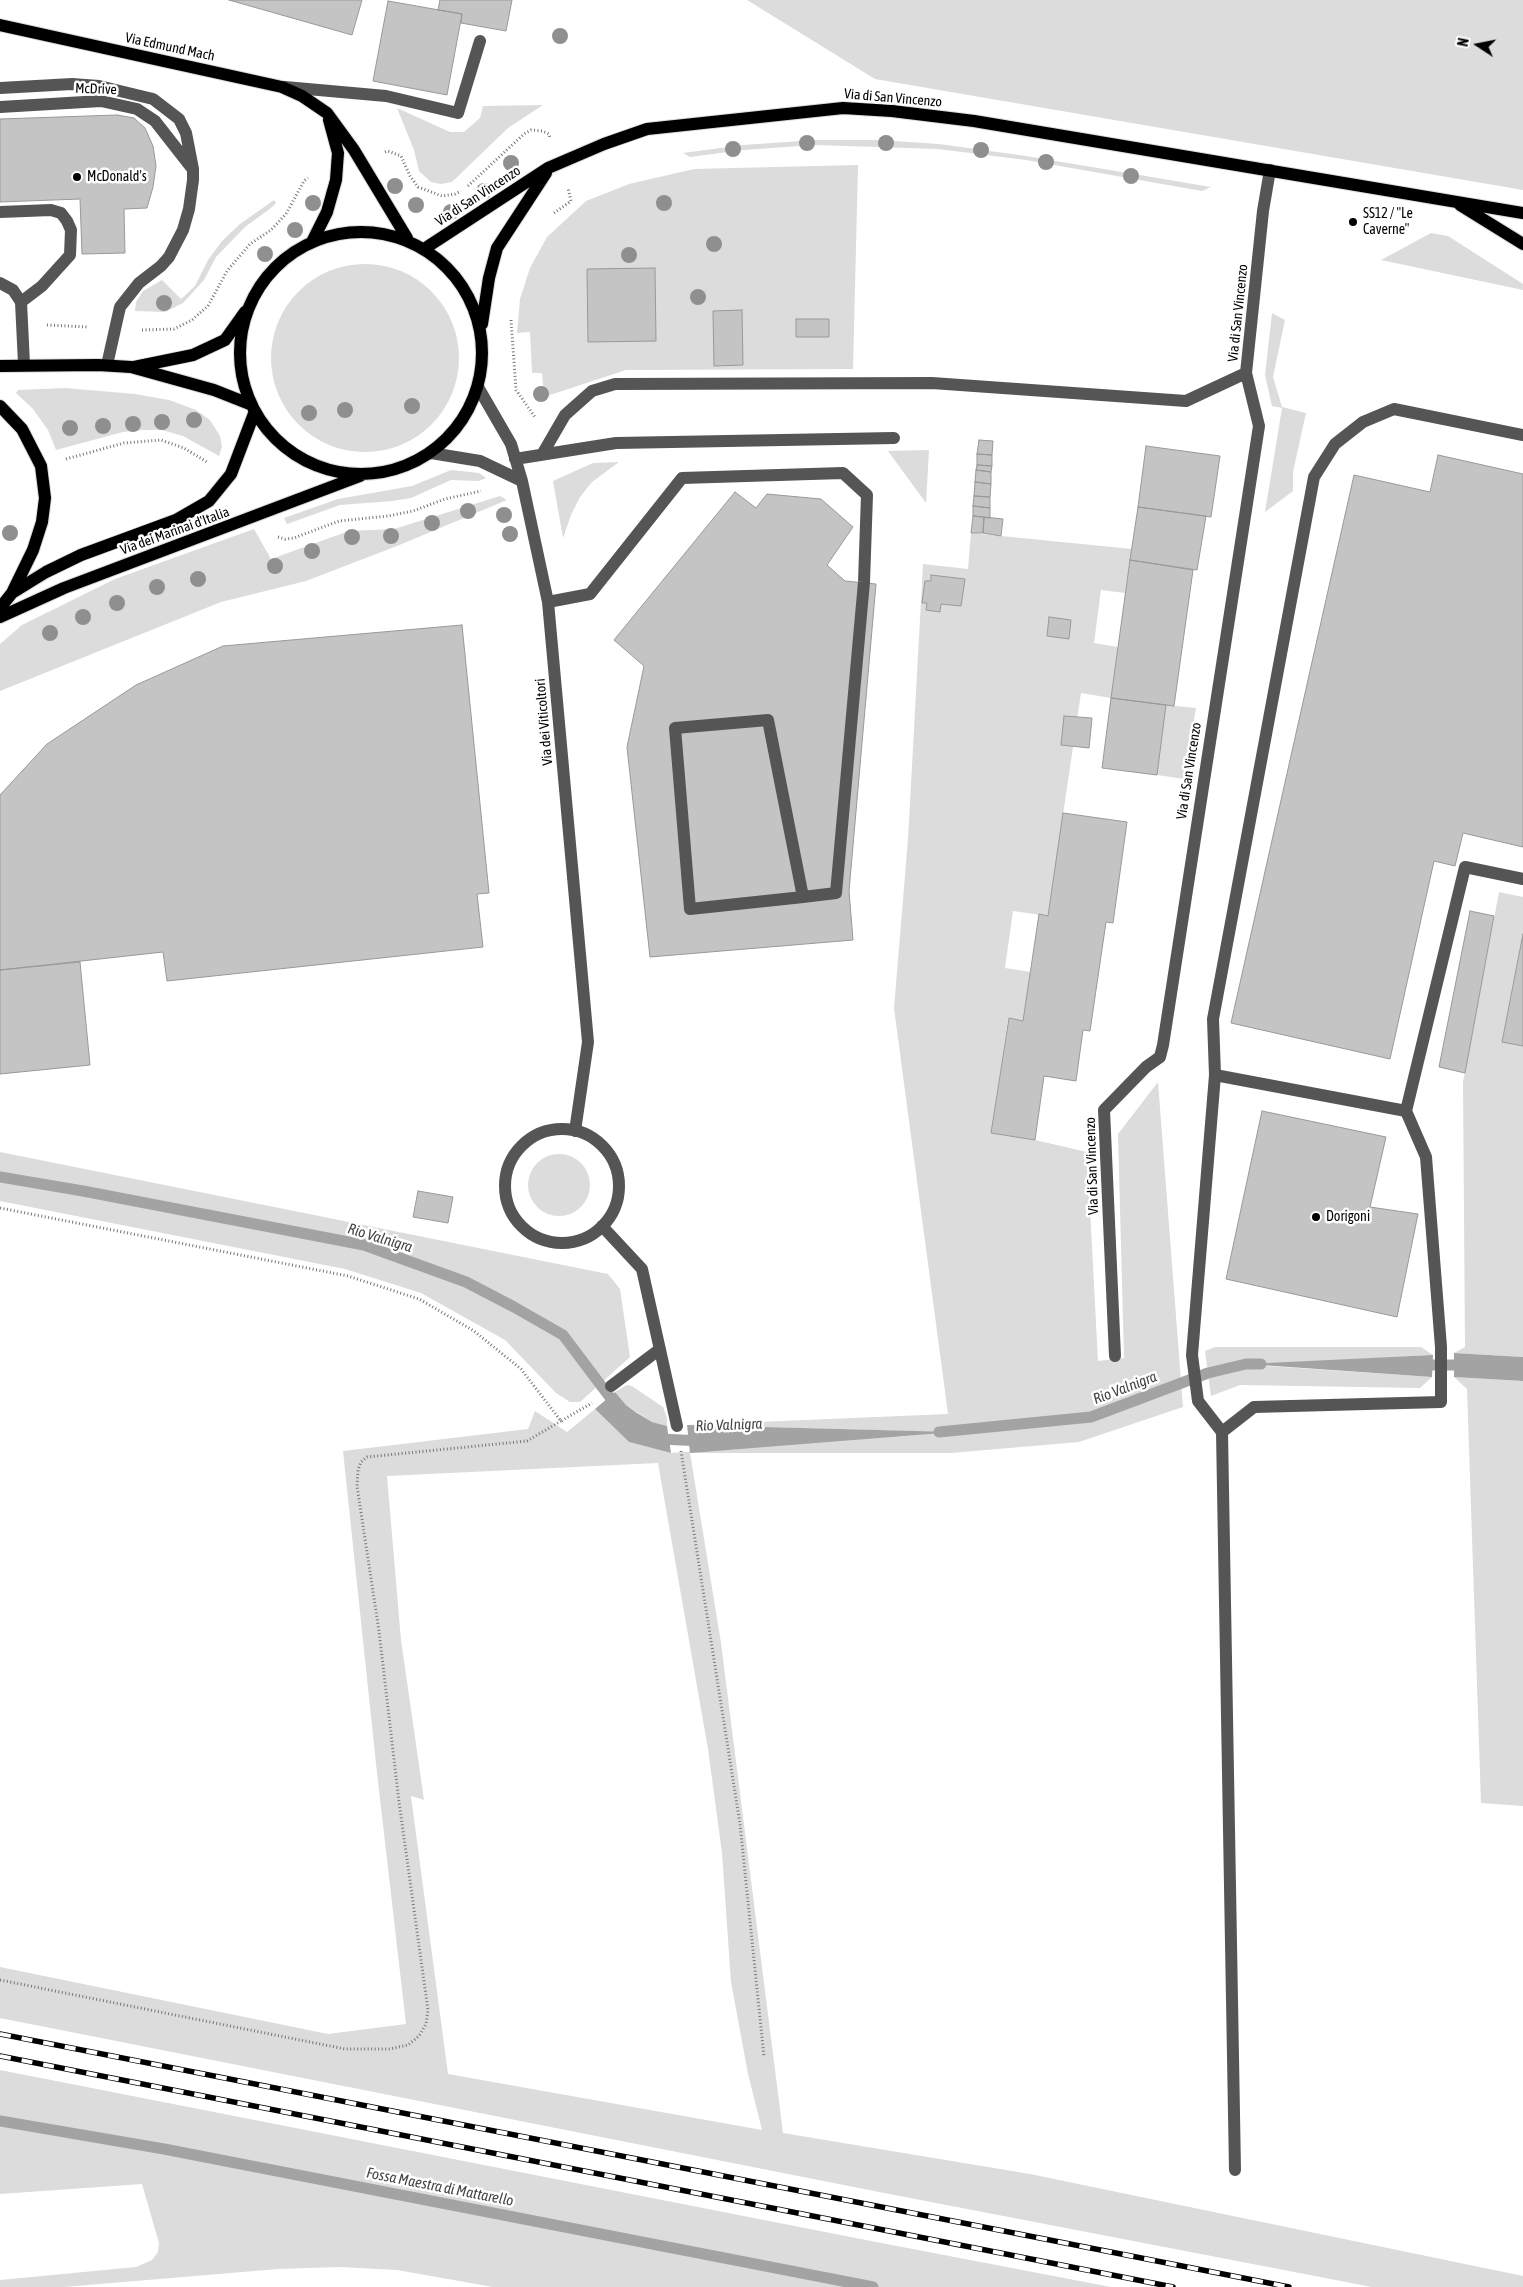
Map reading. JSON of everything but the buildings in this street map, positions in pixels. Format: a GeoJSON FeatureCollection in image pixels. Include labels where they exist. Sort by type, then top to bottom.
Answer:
{"type":"FeatureCollection","features":[{"type":"Feature","properties":{"kind":"main road","name":"Via Edmund Mach"},"geometry":{"type":"LineString","coordinates":[[0,25],[282,87],[302,96],[327,113],[354,150],[407,238]]}},
{"type":"Feature","properties":{"kind":"main road","name":"Via di San Vincenzo"},"geometry":{"type":"LineString","coordinates":[[424,249],[548,168],[604,144],[647,129],[843,108],[892,111],[974,121],[1523,213]]}},
{"type":"Feature","properties":{"kind":"main road"},"geometry":{"type":"LineString","coordinates":[[313,240],[327,212],[336,180],[338,153],[327,113]]}},
{"type":"Feature","properties":{"kind":"main road","name":"Via di San Vincenzo"},"geometry":{"type":"LineString","coordinates":[[481,336],[488,278],[497,248],[548,168]]}},
{"type":"Feature","properties":{"kind":"main road"},"geometry":{"type":"LineString","coordinates":[[1453,202],[1523,244]]}},
{"type":"Feature","properties":{"kind":"main road"},"geometry":{"type":"LineString","coordinates":[[131,368],[194,355],[225,340],[249,308],[266,278],[292,253],[313,240],[335,233],[382,231],[407,238],[424,249],[446,266],[468,294],[476,314],[481,336],[483,362],[478,387],[460,424],[431,453],[410,465],[386,472],[362,475],[319,468],[285,448],[265,427],[254,408],[243,379],[241,340],[249,308]]}},
{"type":"Feature","properties":{"kind":"main road"},"geometry":{"type":"LineString","coordinates":[[0,366],[24,364],[107,365],[131,368],[214,390],[254,408]]}},
{"type":"Feature","properties":{"kind":"main road"},"geometry":{"type":"LineString","coordinates":[[0,406],[22,430],[41,466],[45,498],[42,522],[33,550],[12,593]]}},
{"type":"Feature","properties":{"kind":"main road","name":"Via dei Marinai d'Italia"},"geometry":{"type":"LineString","coordinates":[[0,608],[12,593],[46,572],[81,555],[176,520],[209,501],[231,474],[254,408]]}},
{"type":"Feature","properties":{"kind":"main road","name":"Via dei Marinai d'Italia"},"geometry":{"type":"LineString","coordinates":[[0,617],[64,588],[362,475]]}},
{"type":"Feature","properties":{"kind":"street"},"geometry":{"type":"LineString","coordinates":[[282,87],[386,96],[458,113],[480,41]]}},
{"type":"Feature","properties":{"kind":"street"},"geometry":{"type":"LineString","coordinates":[[0,88],[99,86],[153,99],[179,119],[186,133],[193,169],[189,209],[183,230],[169,257],[161,266],[139,283],[125,299],[116,316],[107,365]]}},
{"type":"Feature","properties":{"kind":"street","name":"McDrive"},"geometry":{"type":"LineString","coordinates":[[0,108],[101,102],[137,109],[155,121],[193,169]]}},
{"type":"Feature","properties":{"kind":"street","name":"Via di San Vincenzo"},"geometry":{"type":"LineString","coordinates":[[1114,1356],[1104,1110],[1146,1067],[1160,1057],[1259,426],[1246,372],[1263,212],[1270,170]]}},
{"type":"Feature","properties":{"kind":"street"},"geometry":{"type":"LineString","coordinates":[[0,212],[51,210],[61,213],[71,230],[70,255],[42,286],[20,302]]}},
{"type":"Feature","properties":{"kind":"street"},"geometry":{"type":"LineString","coordinates":[[0,283],[13,290],[20,302],[23,324],[24,364]]}},
{"type":"Feature","properties":{"kind":"street"},"geometry":{"type":"LineString","coordinates":[[543,453],[565,415],[592,391],[615,384],[932,383],[1186,401],[1246,372]]}},
{"type":"Feature","properties":{"kind":"street","name":"Via dei Viticoltori"},"geometry":{"type":"LineString","coordinates":[[478,387],[511,444],[522,482],[548,602],[588,1042],[575,1131]]}},
{"type":"Feature","properties":{"kind":"street"},"geometry":{"type":"LineString","coordinates":[[1235,2170],[1222,1432],[1198,1401],[1192,1355],[1215,1075],[1213,1019],[1314,476],[1335,444],[1363,422],[1394,409],[1523,435]]}},
{"type":"Feature","properties":{"kind":"street"},"geometry":{"type":"LineString","coordinates":[[515,459],[543,453],[616,443],[894,438]]}},
{"type":"Feature","properties":{"kind":"street"},"geometry":{"type":"LineString","coordinates":[[431,453],[480,461],[522,482]]}},
{"type":"Feature","properties":{"kind":"street"},"geometry":{"type":"LineString","coordinates":[[548,602],[590,594],[682,478],[843,473],[867,495],[864,582],[836,893],[803,897],[690,909],[676,728],[768,720],[803,897]]}},
{"type":"Feature","properties":{"kind":"street"},"geometry":{"type":"LineString","coordinates":[[1222,1432],[1254,1407],[1441,1402],[1441,1347],[1426,1157],[1406,1112],[1465,866],[1523,879]]}},
{"type":"Feature","properties":{"kind":"street"},"geometry":{"type":"LineString","coordinates":[[1215,1075],[1406,1112]]}},
{"type":"Feature","properties":{"kind":"street"},"geometry":{"type":"LineString","coordinates":[[564,1129],[575,1131],[583,1132],[598,1142],[610,1154],[617,1170],[619,1187],[616,1204],[609,1220],[597,1232],[579,1241],[559,1244],[540,1240],[523,1229],[511,1213],[505,1194],[504,1179],[513,1156],[526,1141],[544,1132],[564,1129]]}},
{"type":"Feature","properties":{"kind":"street"},"geometry":{"type":"LineString","coordinates":[[602,1226],[642,1269],[678,1426]]}},
{"type":"Feature","properties":{"kind":"street"},"geometry":{"type":"LineString","coordinates":[[611,1386],[660,1349]]}},
{"type":"Feature","properties":{"kind":"path"},"geometry":{"type":"LineString","coordinates":[[388,151],[401,156],[410,176],[418,187],[442,196],[455,194],[467,187],[524,134],[532,130],[549,134],[551,142]]}},
{"type":"Feature","properties":{"kind":"path"},"geometry":{"type":"LineString","coordinates":[[23,324],[156,331],[174,329],[192,320],[208,306],[227,271],[250,244],[271,230],[286,214],[304,181],[310,176]]}},
{"type":"Feature","properties":{"kind":"path"},"geometry":{"type":"LineString","coordinates":[[550,216],[571,200]]}},
{"type":"Feature","properties":{"kind":"path"},"geometry":{"type":"LineString","coordinates":[[510,311],[516,390],[519,398],[537,419]]}},
{"type":"Feature","properties":{"kind":"path"},"geometry":{"type":"LineString","coordinates":[[60,460],[124,443],[142,440],[161,440],[184,448],[216,466]]}},
{"type":"Feature","properties":{"kind":"path"},"geometry":{"type":"LineString","coordinates":[[274,532],[276,536],[285,539],[294,538],[339,521],[388,516],[413,511],[445,499],[486,490]]}},
{"type":"Feature","properties":{"kind":"path"},"geometry":{"type":"LineString","coordinates":[[0,1208],[348,1276],[419,1299],[474,1332],[521,1369],[561,1421]]}},
{"type":"Feature","properties":{"kind":"path"},"geometry":{"type":"LineString","coordinates":[[0,1980],[345,2049],[390,2049],[408,2045],[419,2036],[426,2024],[428,2010],[399,1802],[379,1631],[357,1486],[358,1470],[361,1462],[368,1457],[527,1441],[590,1404]]}},
{"type":"Feature","properties":{"kind":"path"},"geometry":{"type":"LineString","coordinates":[[682,1453],[740,1824],[764,2057]]}},
{"type":"Feature","properties":{"kind":"shaded area"},"geometry":{"type":"Polygon","coordinates":[[[747,0],[1523,0],[1523,190],[875,79],[747,0]]]}},
{"type":"Feature","properties":{"kind":"shaded area"},"geometry":{"type":"Polygon","coordinates":[[[543,105],[508,128],[452,182],[441,184],[431,182],[419,171],[414,150],[397,108],[450,132],[464,132],[480,118],[483,106],[543,105]]]}},
{"type":"Feature","properties":{"kind":"shaded area"},"geometry":{"type":"Polygon","coordinates":[[[815,140],[880,140],[939,144],[1026,156],[1211,187],[1202,191],[1026,160],[938,149],[815,145],[743,150],[690,157],[683,153],[743,145],[815,140]]]}},
{"type":"Feature","properties":{"kind":"shaded area"},"geometry":{"type":"Polygon","coordinates":[[[858,165],[853,369],[626,370],[544,397],[542,373],[532,373],[530,332],[517,333],[520,299],[530,268],[547,237],[586,201],[629,184],[694,169],[858,165]]]}},
{"type":"Feature","properties":{"kind":"shaded area"},"geometry":{"type":"Polygon","coordinates":[[[274,200],[276,203],[271,208],[245,227],[216,257],[204,280],[183,303],[165,312],[135,311],[136,302],[143,291],[162,280],[181,299],[195,286],[208,260],[222,241],[240,224],[274,200]]]}},
{"type":"Feature","properties":{"kind":"shaded area"},"geometry":{"type":"Polygon","coordinates":[[[1431,233],[1448,236],[1523,284],[1523,290],[1381,260],[1431,233]]]}},
{"type":"Feature","properties":{"kind":"shaded area"},"geometry":{"type":"Polygon","coordinates":[[[365,264],[401,271],[425,285],[438,298],[452,322],[459,358],[452,394],[438,418],[425,431],[401,445],[365,452],[329,445],[305,431],[292,418],[278,394],[271,358],[278,322],[292,298],[305,285],[329,271],[365,264]]]}},
{"type":"Feature","properties":{"kind":"shaded area"},"geometry":{"type":"Polygon","coordinates":[[[1272,313],[1285,320],[1273,377],[1282,407],[1306,413],[1293,472],[1293,491],[1265,512],[1282,408],[1272,406],[1265,375],[1272,313]]]}},
{"type":"Feature","properties":{"kind":"shaded area"},"geometry":{"type":"Polygon","coordinates":[[[65,388],[135,394],[169,400],[196,410],[210,420],[220,436],[222,447],[219,456],[183,436],[162,430],[123,432],[56,450],[48,430],[33,409],[16,393],[18,390],[65,388]]]}},
{"type":"Feature","properties":{"kind":"shaded area"},"geometry":{"type":"Polygon","coordinates":[[[929,450],[926,503],[888,451],[929,450]]]}},
{"type":"Feature","properties":{"kind":"shaded area"},"geometry":{"type":"Polygon","coordinates":[[[619,462],[592,482],[580,497],[563,538],[553,481],[593,463],[619,462]]]}},
{"type":"Feature","properties":{"kind":"shaded area"},"geometry":{"type":"Polygon","coordinates":[[[451,470],[479,473],[486,478],[479,481],[451,480],[411,498],[340,505],[287,524],[284,518],[338,499],[412,486],[451,470]]]}},
{"type":"Feature","properties":{"kind":"shaded area"},"geometry":{"type":"Polygon","coordinates":[[[500,496],[507,500],[397,546],[306,581],[221,602],[0,691],[0,644],[22,625],[115,579],[254,529],[271,559],[349,531],[394,529],[500,496]]]}},
{"type":"Feature","properties":{"kind":"shaded area"},"geometry":{"type":"Polygon","coordinates":[[[971,533],[1132,549],[1125,593],[1101,590],[1094,643],[1118,647],[1111,698],[1081,693],[1048,916],[1013,911],[1005,968],[1031,972],[1023,1021],[1008,1019],[991,1133],[1035,1140],[1087,1152],[1098,1361],[1124,1358],[1118,1134],[1158,1082],[1183,1407],[1079,1442],[951,1453],[690,1453],[721,1643],[783,2133],[1030,2174],[1523,2276],[1523,2287],[1372,2287],[879,2192],[0,2018],[0,1967],[328,2034],[406,2024],[343,1451],[528,1429],[535,1411],[567,1432],[595,1409],[629,1442],[671,1453],[947,1432],[687,1425],[948,1414],[894,1008],[908,839],[923,564],[968,569],[971,533]],[[658,1463],[387,1476],[401,1640],[424,1800],[411,1796],[448,2074],[762,2130],[748,2074],[731,1982],[722,1853],[708,1749],[658,1463]]]}},
{"type":"Feature","properties":{"kind":"shaded area"},"geometry":{"type":"Polygon","coordinates":[[[1166,705],[1196,708],[1184,779],[1157,775],[1166,705]]]}},
{"type":"Feature","properties":{"kind":"shaded area"},"geometry":{"type":"Polygon","coordinates":[[[1499,892],[1523,897],[1523,934],[1502,1041],[1523,1046],[1523,1357],[1454,1353],[1465,1347],[1463,1082],[1499,892]]]}},
{"type":"Feature","properties":{"kind":"shaded area"},"geometry":{"type":"Polygon","coordinates":[[[0,1152],[608,1274],[620,1289],[630,1357],[580,1402],[570,1402],[556,1393],[505,1340],[421,1293],[345,1269],[0,1201],[0,1152]]]}},
{"type":"Feature","properties":{"kind":"shaded area"},"geometry":{"type":"Polygon","coordinates":[[[553,1154],[565,1154],[581,1163],[588,1173],[590,1185],[588,1197],[581,1207],[565,1216],[553,1216],[542,1211],[533,1202],[528,1191],[528,1179],[533,1168],[542,1159],[553,1154]]]}},
{"type":"Feature","properties":{"kind":"shaded area"},"geometry":{"type":"Polygon","coordinates":[[[1215,1347],[1421,1347],[1433,1355],[1252,1365],[1432,1377],[1420,1388],[1240,1385],[1211,1396],[1205,1351],[1215,1347]]]}},
{"type":"Feature","properties":{"kind":"shaded area"},"geometry":{"type":"Polygon","coordinates":[[[1454,1353],[1523,1357],[1523,1381],[1454,1377],[1454,1353]]]}},
{"type":"Feature","properties":{"kind":"shaded area"},"geometry":{"type":"Polygon","coordinates":[[[1433,1355],[1432,1377],[1246,1364],[1433,1355]]]}},
{"type":"Feature","properties":{"kind":"shaded area"},"geometry":{"type":"Polygon","coordinates":[[[1454,1377],[1523,1381],[1523,1806],[1481,1803],[1467,1389],[1454,1377]]]}},
{"type":"Feature","properties":{"kind":"shaded area"},"geometry":{"type":"Polygon","coordinates":[[[627,1385],[632,1386],[663,1407],[667,1418],[667,1426],[652,1422],[626,1405],[615,1392],[627,1385]]]}},
{"type":"Feature","properties":{"kind":"shaded area"},"geometry":{"type":"Polygon","coordinates":[[[615,1392],[626,1405],[637,1413],[652,1422],[667,1426],[671,1453],[629,1442],[595,1409],[615,1392]]]}},
{"type":"Feature","properties":{"kind":"shaded area"},"geometry":{"type":"Polygon","coordinates":[[[687,1425],[954,1432],[690,1453],[687,1425]]]}},
{"type":"Feature","properties":{"kind":"shaded area"},"geometry":{"type":"Polygon","coordinates":[[[0,2070],[1111,2287],[493,2287],[397,2270],[339,2267],[278,2269],[64,2287],[0,2287],[0,2280],[136,2267],[152,2260],[158,2252],[159,2243],[142,2184],[0,2194],[0,2070]]]}},
{"type":"Feature","properties":{"kind":"waterway","name":"Rio Valnigra"},"geometry":{"type":"LineString","coordinates":[[0,1177],[364,1245],[466,1282],[563,1335],[618,1408]]}},
{"type":"Feature","properties":{"kind":"waterway","name":"Rio Valnigra"},"geometry":{"type":"LineString","coordinates":[[939,1432],[1091,1417],[1208,1373],[1246,1364],[1261,1364]]}},
{"type":"Feature","properties":{"kind":"waterway","name":"Rio Valnigra"},"geometry":{"type":"LineString","coordinates":[[1432,1365],[1468,1365]]}},
{"type":"Feature","properties":{"kind":"waterway","name":"Rio Valnigra"},"geometry":{"type":"LineString","coordinates":[[655,1438],[704,1441]]}},
{"type":"Feature","properties":{"kind":"waterway","name":"Fossa Maestra di Mattarello"},"geometry":{"type":"LineString","coordinates":[[0,2121],[164,2149],[873,2287]]}},
{"type":"Feature","properties":{"kind":"railway"},"geometry":{"type":"LineString","coordinates":[[0,2034],[1289,2287]]}},
{"type":"Feature","properties":{"kind":"railway"},"geometry":{"type":"LineString","coordinates":[[0,2056],[1173,2287]]}},
{"type":"Feature","properties":{"kind":"place","name":"McDonald's"},"geometry":{"type":"Point","coordinates":[77,177]}},
{"type":"Feature","properties":{"kind":"place","name":"SS12 / \"Le Caverne\""},"geometry":{"type":"Point","coordinates":[1353,222]}},
{"type":"Feature","properties":{"kind":"place","name":"Dorigoni"},"geometry":{"type":"Point","coordinates":[1316,1217]}}]}
